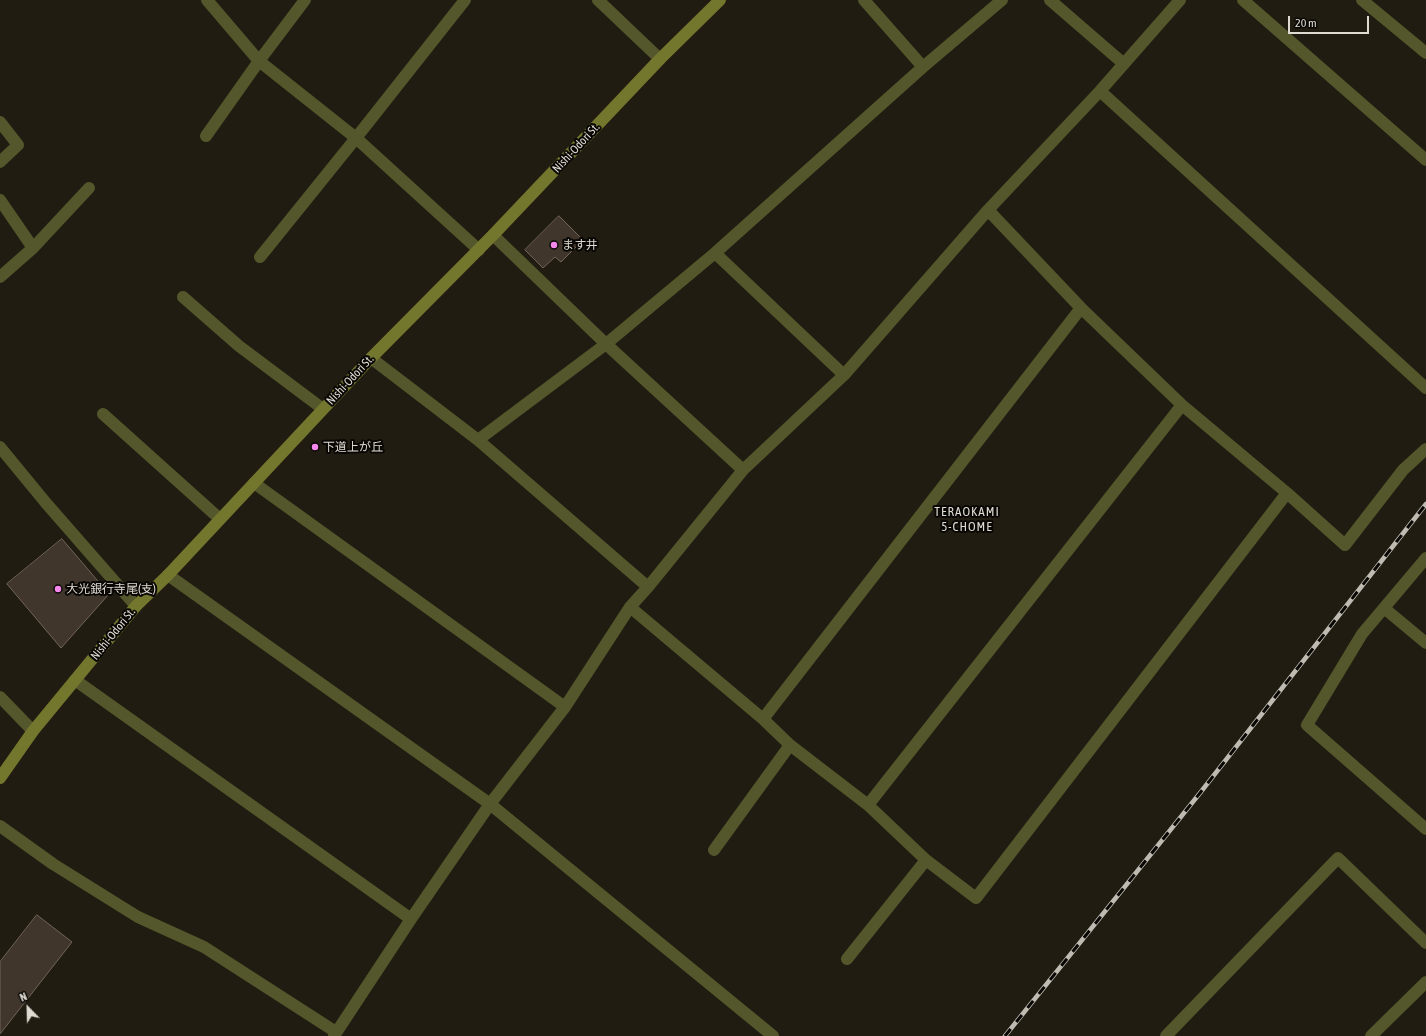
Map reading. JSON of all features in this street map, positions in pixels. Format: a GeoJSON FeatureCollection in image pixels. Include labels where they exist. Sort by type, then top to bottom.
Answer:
{"type":"FeatureCollection","features":[{"type":"Feature","properties":{"kind":"street"},"geometry":{"type":"LineString","coordinates":[[207,0],[259,61],[356,138],[479,250]]}},
{"type":"Feature","properties":{"kind":"street"},"geometry":{"type":"LineString","coordinates":[[206,136],[259,61],[305,0]]}},
{"type":"Feature","properties":{"kind":"street"},"geometry":{"type":"LineString","coordinates":[[260,258],[465,0]]}},
{"type":"Feature","properties":{"kind":"street"},"geometry":{"type":"LineString","coordinates":[[598,0],[660,59]]}},
{"type":"Feature","properties":{"kind":"street","name":"Nishi-Odori St."},"geometry":{"type":"LineString","coordinates":[[0,778],[33,731],[136,606],[168,575],[371,358],[494,235],[660,59],[720,0]]}},
{"type":"Feature","properties":{"kind":"street"},"geometry":{"type":"LineString","coordinates":[[864,0],[923,67]]}},
{"type":"Feature","properties":{"kind":"street"},"geometry":{"type":"LineString","coordinates":[[478,440],[606,344],[715,253],[923,67],[1002,0]]}},
{"type":"Feature","properties":{"kind":"street"},"geometry":{"type":"LineString","coordinates":[[1050,0],[1124,64]]}},
{"type":"Feature","properties":{"kind":"street"},"geometry":{"type":"LineString","coordinates":[[0,826],[53,864],[138,917],[204,947],[335,1034],[411,919],[490,804],[565,707],[630,607],[743,470],[844,375],[988,210],[1100,91],[1180,0]]}},
{"type":"Feature","properties":{"kind":"street"},"geometry":{"type":"LineString","coordinates":[[1243,0],[1426,160]]}},
{"type":"Feature","properties":{"kind":"street"},"geometry":{"type":"LineString","coordinates":[[1362,0],[1426,53]]}},
{"type":"Feature","properties":{"kind":"street"},"geometry":{"type":"LineString","coordinates":[[1100,91],[1426,388]]}},
{"type":"Feature","properties":{"kind":"street"},"geometry":{"type":"LineString","coordinates":[[0,122],[18,145],[0,162]]}},
{"type":"Feature","properties":{"kind":"street"},"geometry":{"type":"LineString","coordinates":[[0,277],[33,248],[89,188]]}},
{"type":"Feature","properties":{"kind":"street"},"geometry":{"type":"LineString","coordinates":[[0,200],[33,248]]}},
{"type":"Feature","properties":{"kind":"street"},"geometry":{"type":"LineString","coordinates":[[988,210],[1081,308],[1182,405],[1288,493],[1345,545],[1404,470],[1426,449]]}},
{"type":"Feature","properties":{"kind":"street"},"geometry":{"type":"LineString","coordinates":[[494,235],[606,344],[743,470]]}},
{"type":"Feature","properties":{"kind":"street"},"geometry":{"type":"LineString","coordinates":[[715,253],[844,375]]}},
{"type":"Feature","properties":{"kind":"street"},"geometry":{"type":"LineString","coordinates":[[183,297],[239,346],[323,409]]}},
{"type":"Feature","properties":{"kind":"street"},"geometry":{"type":"LineString","coordinates":[[763,719],[1081,308]]}},
{"type":"Feature","properties":{"kind":"street"},"geometry":{"type":"LineString","coordinates":[[371,358],[478,440],[648,587]]}},
{"type":"Feature","properties":{"kind":"street"},"geometry":{"type":"LineString","coordinates":[[868,805],[1182,405]]}},
{"type":"Feature","properties":{"kind":"street"},"geometry":{"type":"LineString","coordinates":[[103,414],[220,519]]}},
{"type":"Feature","properties":{"kind":"street"},"geometry":{"type":"LineString","coordinates":[[0,447],[136,606]]}},
{"type":"Feature","properties":{"kind":"street"},"geometry":{"type":"LineString","coordinates":[[254,483],[565,707]]}},
{"type":"Feature","properties":{"kind":"street"},"geometry":{"type":"LineString","coordinates":[[630,607],[763,719],[790,745],[868,805],[926,860],[976,898],[1288,493]]}},
{"type":"Feature","properties":{"kind":"street"},"geometry":{"type":"LineString","coordinates":[[1426,558],[1362,634],[1307,725],[1426,829]]}},
{"type":"Feature","properties":{"kind":"street"},"geometry":{"type":"LineString","coordinates":[[168,575],[490,804],[774,1036]]}},
{"type":"Feature","properties":{"kind":"street"},"geometry":{"type":"LineString","coordinates":[[1384,608],[1426,643]]}},
{"type":"Feature","properties":{"kind":"street"},"geometry":{"type":"LineString","coordinates":[[75,680],[411,919]]}},
{"type":"Feature","properties":{"kind":"street"},"geometry":{"type":"LineString","coordinates":[[0,696],[33,731]]}},
{"type":"Feature","properties":{"kind":"street"},"geometry":{"type":"LineString","coordinates":[[714,850],[790,745]]}},
{"type":"Feature","properties":{"kind":"street"},"geometry":{"type":"LineString","coordinates":[[1166,1036],[1338,858],[1426,944]]}},
{"type":"Feature","properties":{"kind":"street"},"geometry":{"type":"LineString","coordinates":[[847,959],[926,860]]}},
{"type":"Feature","properties":{"kind":"street"},"geometry":{"type":"LineString","coordinates":[[1371,1036],[1426,982]]}},
{"type":"Feature","properties":{"kind":"building","name":"ます井"},"geometry":{"type":"Polygon","coordinates":[[[559,216],[583,240],[561,262],[555,257],[543,268],[525,250],[559,216]]]}},
{"type":"Feature","properties":{"kind":"building","name":"大光銀行寺尾(支)"},"geometry":{"type":"Polygon","coordinates":[[[62,539],[109,594],[61,648],[7,584],[62,539]]]}},
{"type":"Feature","properties":{"kind":"building"},"geometry":{"type":"Polygon","coordinates":[[[37,915],[72,942],[0,1034],[0,962],[37,915]]]}},
{"type":"Feature","properties":{"kind":"railway"},"geometry":{"type":"LineString","coordinates":[[1005,1036],[1200,793],[1426,504]]}},
{"type":"Feature","properties":{"kind":"place","name":"ます井"},"geometry":{"type":"Point","coordinates":[554,245]}},
{"type":"Feature","properties":{"kind":"place","name":"下道上が丘"},"geometry":{"type":"Point","coordinates":[315,447]}},
{"type":"Feature","properties":{"kind":"place","name":"大光銀行寺尾(支)"},"geometry":{"type":"Point","coordinates":[58,589]}},
{"type":"Feature","properties":{"kind":"district","name":"TERAOKAMI 5-CHOME"},"geometry":{"type":"Point","coordinates":[967,520]}}]}
